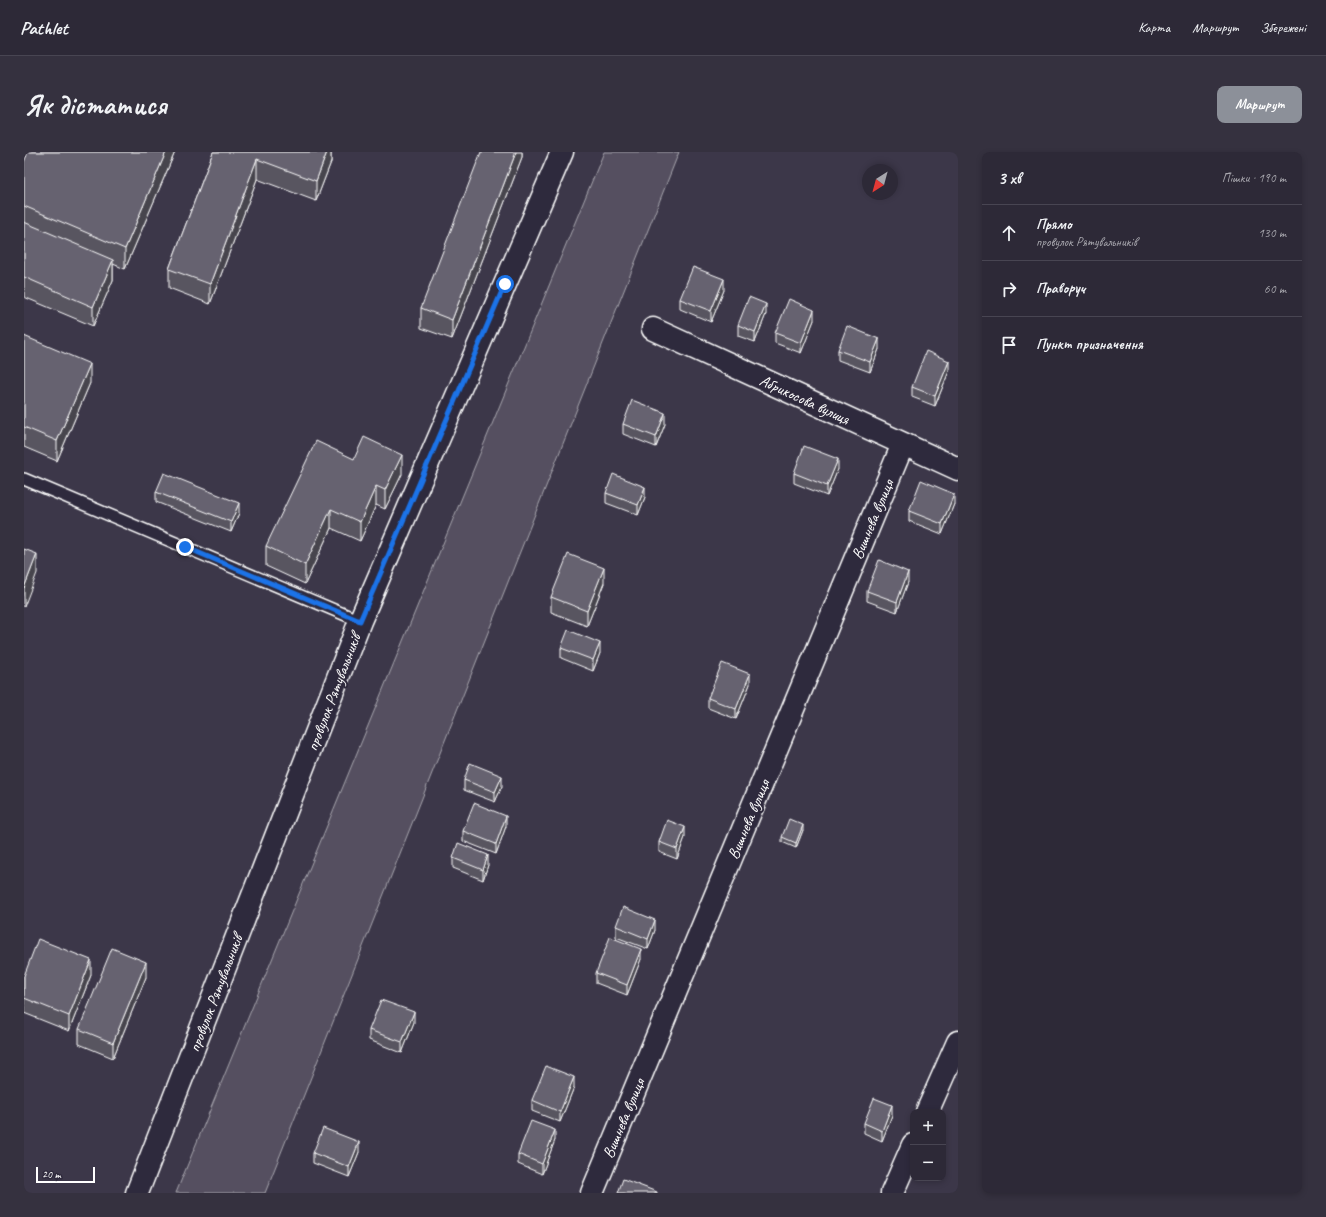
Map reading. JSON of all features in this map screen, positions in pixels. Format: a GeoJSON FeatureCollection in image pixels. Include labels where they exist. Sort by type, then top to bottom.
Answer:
{"type":"FeatureCollection","features":[{"type":"Feature","properties":{"kind":"street","name":"провулок Рятувальників"},"geometry":{"type":"LineString","coordinates":[[137,1193],[360,621],[562,152]]}},
{"type":"Feature","properties":{"kind":"street","name":"Абрикосова вулиця"},"geometry":{"type":"LineString","coordinates":[[653,329],[958,470]]}},
{"type":"Feature","properties":{"kind":"street","name":"Вишнева вулиця"},"geometry":{"type":"LineString","coordinates":[[592,1193],[903,444]]}},
{"type":"Feature","properties":{"kind":"street"},"geometry":{"type":"LineString","coordinates":[[928,1109],[958,1042]]}},
{"type":"Feature","properties":{"kind":"street"},"geometry":{"type":"LineString","coordinates":[[892,1193],[910,1152]]}},
{"type":"Feature","properties":{"kind":"lane"},"geometry":{"type":"LineString","coordinates":[[24,479],[360,621]]}},
{"type":"Feature","properties":{"kind":"shaded area"},"geometry":{"type":"Polygon","coordinates":[[[604,152],[679,152],[265,1193],[176,1193],[604,152]]]}},
{"type":"Feature","properties":{"kind":"building"},"geometry":{"type":"Polygon","coordinates":[[[28,152],[166,152],[125,249],[24,206],[24,162],[28,152]]]}},
{"type":"Feature","properties":{"kind":"building"},"geometry":{"type":"Polygon","coordinates":[[[213,152],[327,152],[316,181],[257,159],[210,284],[169,269],[213,152]]]}},
{"type":"Feature","properties":{"kind":"building"},"geometry":{"type":"Polygon","coordinates":[[[481,152],[516,152],[452,320],[421,308],[481,152]]]}},
{"type":"Feature","properties":{"kind":"building"},"geometry":{"type":"Polygon","coordinates":[[[24,222],[113,260],[93,307],[24,277],[24,222]]]}},
{"type":"Feature","properties":{"kind":"building"},"geometry":{"type":"Polygon","coordinates":[[[693,267],[724,279],[711,311],[680,299],[693,267]]]}},
{"type":"Feature","properties":{"kind":"building"},"geometry":{"type":"Polygon","coordinates":[[[749,297],[766,304],[755,332],[738,325],[749,297]]]}},
{"type":"Feature","properties":{"kind":"building"},"geometry":{"type":"Polygon","coordinates":[[[789,299],[814,310],[801,343],[775,333],[789,299]]]}},
{"type":"Feature","properties":{"kind":"building"},"geometry":{"type":"Polygon","coordinates":[[[847,326],[879,339],[870,362],[838,350],[847,326]]]}},
{"type":"Feature","properties":{"kind":"building"},"geometry":{"type":"Polygon","coordinates":[[[24,336],[90,364],[57,441],[24,427],[24,336]]]}},
{"type":"Feature","properties":{"kind":"building"},"geometry":{"type":"Polygon","coordinates":[[[926,351],[949,361],[935,396],[912,387],[926,351]]]}},
{"type":"Feature","properties":{"kind":"building"},"geometry":{"type":"Polygon","coordinates":[[[632,400],[665,413],[656,437],[623,424],[632,400]]]}},
{"type":"Feature","properties":{"kind":"building"},"geometry":{"type":"Polygon","coordinates":[[[364,437],[402,455],[385,490],[376,486],[360,522],[331,509],[305,565],[266,546],[316,441],[354,459],[364,437]]]}},
{"type":"Feature","properties":{"kind":"building"},"geometry":{"type":"Polygon","coordinates":[[[804,446],[838,459],[827,486],[794,473],[804,446]]]}},
{"type":"Feature","properties":{"kind":"building"},"geometry":{"type":"Polygon","coordinates":[[[164,473],[239,503],[231,522],[156,492],[164,473]]]}},
{"type":"Feature","properties":{"kind":"building"},"geometry":{"type":"Polygon","coordinates":[[[613,474],[645,487],[638,505],[606,493],[613,474]]]}},
{"type":"Feature","properties":{"kind":"building"},"geometry":{"type":"Polygon","coordinates":[[[921,480],[954,494],[942,524],[909,511],[921,480]]]}},
{"type":"Feature","properties":{"kind":"building"},"geometry":{"type":"Polygon","coordinates":[[[24,549],[37,554],[24,588],[24,549]]]}},
{"type":"Feature","properties":{"kind":"building"},"geometry":{"type":"Polygon","coordinates":[[[568,554],[604,568],[587,611],[551,597],[568,554]]]}},
{"type":"Feature","properties":{"kind":"building"},"geometry":{"type":"Polygon","coordinates":[[[879,560],[908,572],[897,602],[867,591],[879,560]]]}},
{"type":"Feature","properties":{"kind":"building"},"geometry":{"type":"Polygon","coordinates":[[[568,630],[600,643],[593,660],[561,648],[568,630]]]}},
{"type":"Feature","properties":{"kind":"building"},"geometry":{"type":"Polygon","coordinates":[[[722,663],[750,674],[736,709],[708,698],[722,663]]]}},
{"type":"Feature","properties":{"kind":"building"},"geometry":{"type":"Polygon","coordinates":[[[470,763],[502,776],[495,792],[464,780],[470,763]]]}},
{"type":"Feature","properties":{"kind":"building"},"geometry":{"type":"Polygon","coordinates":[[[474,803],[506,816],[496,844],[463,831],[474,803]]]}},
{"type":"Feature","properties":{"kind":"building"},"geometry":{"type":"Polygon","coordinates":[[[789,819],[803,825],[796,843],[782,837],[789,819]]]}},
{"type":"Feature","properties":{"kind":"building"},"geometry":{"type":"Polygon","coordinates":[[[667,820],[685,827],[677,849],[659,842],[667,820]]]}},
{"type":"Feature","properties":{"kind":"building"},"geometry":{"type":"Polygon","coordinates":[[[458,843],[488,855],[483,870],[453,858],[458,843]]]}},
{"type":"Feature","properties":{"kind":"building"},"geometry":{"type":"Polygon","coordinates":[[[623,907],[655,920],[648,939],[616,926],[623,907]]]}},
{"type":"Feature","properties":{"kind":"building"},"geometry":{"type":"Polygon","coordinates":[[[610,937],[641,949],[627,985],[596,973],[610,937]]]}},
{"type":"Feature","properties":{"kind":"building"},"geometry":{"type":"Polygon","coordinates":[[[38,939],[91,960],[69,1016],[24,998],[24,976],[38,939]]]}},
{"type":"Feature","properties":{"kind":"building"},"geometry":{"type":"Polygon","coordinates":[[[112,948],[146,962],[113,1043],[79,1029],[112,948]]]}},
{"type":"Feature","properties":{"kind":"building"},"geometry":{"type":"Polygon","coordinates":[[[381,1000],[414,1012],[402,1042],[369,1030],[381,1000]]]}},
{"type":"Feature","properties":{"kind":"building"},"geometry":{"type":"Polygon","coordinates":[[[546,1066],[574,1077],[560,1112],[532,1100],[546,1066]]]}},
{"type":"Feature","properties":{"kind":"building"},"geometry":{"type":"Polygon","coordinates":[[[874,1098],[892,1105],[882,1131],[864,1123],[874,1098]]]}},
{"type":"Feature","properties":{"kind":"building"},"geometry":{"type":"Polygon","coordinates":[[[531,1121],[555,1130],[542,1164],[518,1154],[531,1121]]]}},
{"type":"Feature","properties":{"kind":"building"},"geometry":{"type":"Polygon","coordinates":[[[323,1128],[359,1142],[349,1167],[313,1153],[323,1128]]]}},
{"type":"Feature","properties":{"kind":"building"},"geometry":{"type":"Polygon","coordinates":[[[623,1179],[657,1192],[657,1193],[618,1193],[623,1179]]]}},
{"type":"Feature","properties":{"kind":"route"},"geometry":{"type":"LineString","coordinates":[[185,547],[360,621],[505,284]]}}]}
